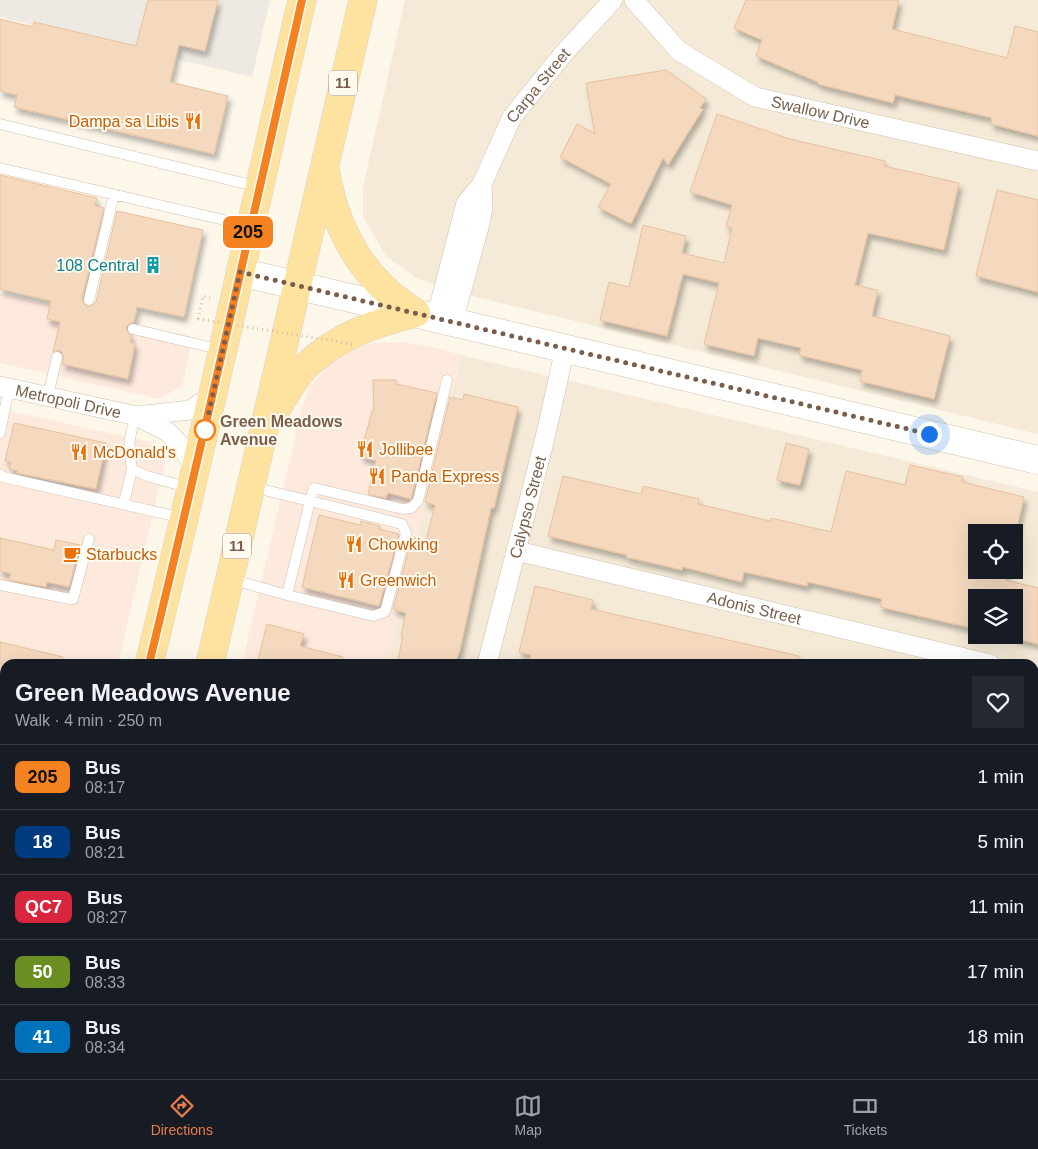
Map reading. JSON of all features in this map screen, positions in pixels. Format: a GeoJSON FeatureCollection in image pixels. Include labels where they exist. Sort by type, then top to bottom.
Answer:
{"type":"FeatureCollection","features":[{"type":"Feature","properties":{"kind":"main road"},"geometry":{"type":"LineString","coordinates":[[150,659],[213,395],[302,0]]}},
{"type":"Feature","properties":{"kind":"main road","name":"11"},"geometry":{"type":"LineString","coordinates":[[211,659],[363,0]]}},
{"type":"Feature","properties":{"kind":"main road"},"geometry":{"type":"LineString","coordinates":[[324,166],[334,209],[344,234],[363,265],[387,291],[435,318]]}},
{"type":"Feature","properties":{"kind":"main road"},"geometry":{"type":"LineString","coordinates":[[264,428],[305,367],[328,347],[355,332],[384,320],[435,318]]}},
{"type":"Feature","properties":{"kind":"street","name":"Carpa Street"},"geometry":{"type":"LineString","coordinates":[[435,318],[466,203],[482,184],[512,117],[564,53],[613,0]]}},
{"type":"Feature","properties":{"kind":"street","name":"Swallow Drive"},"geometry":{"type":"LineString","coordinates":[[634,0],[679,51],[755,97],[1038,162]]}},
{"type":"Feature","properties":{"kind":"street"},"geometry":{"type":"LineString","coordinates":[[240,272],[1038,460]]}},
{"type":"Feature","properties":{"kind":"street","name":"Calypso Street"},"geometry":{"type":"LineString","coordinates":[[488,659],[544,442],[565,349]]}},
{"type":"Feature","properties":{"kind":"street","name":"Metropoli Drive"},"geometry":{"type":"LineString","coordinates":[[4,387],[137,416],[168,432],[182,446],[189,459],[192,480]]}},
{"type":"Feature","properties":{"kind":"street","name":"Metropoli Drive"},"geometry":{"type":"LineString","coordinates":[[137,416],[190,410],[213,395]]}},
{"type":"Feature","properties":{"kind":"street","name":"Adonis Street"},"geometry":{"type":"LineString","coordinates":[[517,551],[969,659]]}},
{"type":"Feature","properties":{"kind":"lane"},"geometry":{"type":"LineString","coordinates":[[0,124],[259,187]]}},
{"type":"Feature","properties":{"kind":"lane"},"geometry":{"type":"LineString","coordinates":[[0,168],[250,226]]}},
{"type":"Feature","properties":{"kind":"lane"},"geometry":{"type":"LineString","coordinates":[[89,300],[114,194]]}},
{"type":"Feature","properties":{"kind":"lane"},"geometry":{"type":"LineString","coordinates":[[133,329],[223,350]]}},
{"type":"Feature","properties":{"kind":"lane"},"geometry":{"type":"LineString","coordinates":[[48,396],[57,357]]}},
{"type":"Feature","properties":{"kind":"lane"},"geometry":{"type":"LineString","coordinates":[[288,595],[314,488],[403,509],[411,508],[418,501],[447,380]]}},
{"type":"Feature","properties":{"kind":"lane"},"geometry":{"type":"LineString","coordinates":[[0,433],[4,387]]}},
{"type":"Feature","properties":{"kind":"lane"},"geometry":{"type":"LineString","coordinates":[[124,503],[132,469],[129,440],[137,416]]}},
{"type":"Feature","properties":{"kind":"lane"},"geometry":{"type":"LineString","coordinates":[[132,469],[147,476],[192,480]]}},
{"type":"Feature","properties":{"kind":"lane"},"geometry":{"type":"LineString","coordinates":[[0,474],[184,518]]}},
{"type":"Feature","properties":{"kind":"lane"},"geometry":{"type":"LineString","coordinates":[[229,579],[373,616],[385,612],[406,533],[402,524],[250,487]]}},
{"type":"Feature","properties":{"kind":"lane"},"geometry":{"type":"LineString","coordinates":[[0,585],[73,599],[89,539]]}},
{"type":"Feature","properties":{"kind":"path"},"geometry":{"type":"LineString","coordinates":[[208,306],[210,297],[203,296],[198,319],[352,344]]}},
{"type":"Feature","properties":{"kind":"shaded area"},"geometry":{"type":"Polygon","coordinates":[[[0,0],[270,0],[252,77],[0,17],[0,0]]]}},
{"type":"Feature","properties":{"kind":"shaded area"},"geometry":{"type":"Polygon","coordinates":[[[405,0],[1038,0],[1038,434],[460,293],[418,279],[386,256],[363,217],[363,187],[405,0]]]}},
{"type":"Feature","properties":{"kind":"shaded area"},"geometry":{"type":"Polygon","coordinates":[[[0,293],[193,337],[182,386],[159,399],[0,363],[0,293]]]}},
{"type":"Feature","properties":{"kind":"shaded area"},"geometry":{"type":"Polygon","coordinates":[[[402,342],[428,346],[461,355],[388,659],[243,659],[302,408],[309,387],[328,366],[350,350],[374,343],[402,342]]]}},
{"type":"Feature","properties":{"kind":"shaded area"},"geometry":{"type":"Polygon","coordinates":[[[461,355],[1038,492],[1038,659],[388,659],[461,355]]]}},
{"type":"Feature","properties":{"kind":"shaded area"},"geometry":{"type":"Polygon","coordinates":[[[0,409],[150,442],[165,462],[119,659],[0,659],[0,409]]]}},
{"type":"Feature","properties":{"kind":"building"},"geometry":{"type":"Polygon","coordinates":[[[148,0],[218,0],[205,51],[179,45],[170,82],[228,96],[214,154],[14,107],[17,95],[0,91],[0,19],[33,27],[34,22],[136,46],[148,0]]]}},
{"type":"Feature","properties":{"kind":"building"},"geometry":{"type":"Polygon","coordinates":[[[746,0],[899,0],[892,29],[1007,58],[1015,26],[1038,32],[1038,136],[991,124],[992,118],[895,95],[893,103],[818,84],[818,82],[756,56],[762,40],[734,28],[746,0]]]}},
{"type":"Feature","properties":{"kind":"building"},"geometry":{"type":"Polygon","coordinates":[[[666,70],[706,99],[700,108],[703,109],[668,165],[663,158],[631,224],[598,207],[611,184],[560,157],[577,124],[595,134],[586,83],[666,70]]]}},
{"type":"Feature","properties":{"kind":"building"},"geometry":{"type":"Polygon","coordinates":[[[717,114],[790,139],[885,161],[884,166],[959,183],[944,250],[868,233],[855,285],[878,290],[872,316],[950,336],[934,399],[860,381],[862,370],[799,355],[801,348],[758,338],[754,356],[704,344],[719,283],[683,274],[667,336],[600,320],[609,282],[629,287],[643,225],[686,236],[682,253],[724,263],[732,228],[726,226],[732,205],[690,192],[717,114]]]}},
{"type":"Feature","properties":{"kind":"building"},"geometry":{"type":"Polygon","coordinates":[[[0,175],[97,198],[95,206],[104,208],[82,298],[87,307],[96,302],[117,211],[203,230],[184,317],[137,307],[134,322],[126,327],[131,336],[130,342],[135,344],[128,379],[62,364],[64,358],[62,352],[58,350],[53,352],[60,322],[47,319],[51,301],[0,289],[0,175]]]}},
{"type":"Feature","properties":{"kind":"building"},"geometry":{"type":"Polygon","coordinates":[[[997,190],[1038,200],[1038,292],[976,276],[997,190]]]}},
{"type":"Feature","properties":{"kind":"building"},"geometry":{"type":"Polygon","coordinates":[[[373,380],[396,380],[396,384],[437,393],[411,499],[388,493],[386,498],[368,494],[376,461],[360,456],[372,411],[374,411],[373,380]]]}},
{"type":"Feature","properties":{"kind":"building"},"geometry":{"type":"Polygon","coordinates":[[[464,394],[518,407],[494,508],[491,508],[460,650],[457,659],[398,659],[406,613],[393,609],[412,537],[426,541],[435,505],[425,502],[450,397],[463,400],[464,394]]]}},
{"type":"Feature","properties":{"kind":"building"},"geometry":{"type":"Polygon","coordinates":[[[14,423],[106,443],[96,489],[17,473],[18,471],[9,469],[11,462],[5,461],[14,423]]]}},
{"type":"Feature","properties":{"kind":"building"},"geometry":{"type":"Polygon","coordinates":[[[786,443],[809,449],[800,485],[777,480],[786,443]]]}},
{"type":"Feature","properties":{"kind":"building"},"geometry":{"type":"Polygon","coordinates":[[[910,465],[963,477],[962,482],[1024,497],[1018,524],[968,524],[968,579],[1005,579],[1038,588],[1038,644],[1023,640],[1023,589],[968,589],[968,627],[880,607],[882,599],[808,582],[807,586],[744,572],[742,582],[683,567],[682,570],[626,557],[627,555],[548,536],[563,476],[641,494],[643,486],[699,499],[698,504],[770,521],[771,518],[831,532],[846,471],[905,485],[910,465]]]}},
{"type":"Feature","properties":{"kind":"building"},"geometry":{"type":"Polygon","coordinates":[[[319,515],[360,525],[361,521],[380,526],[379,529],[399,534],[379,606],[302,587],[319,515]]]}},
{"type":"Feature","properties":{"kind":"building"},"geometry":{"type":"Polygon","coordinates":[[[0,538],[54,550],[56,540],[80,545],[69,587],[47,582],[46,587],[9,580],[11,574],[0,571],[0,538]]]}},
{"type":"Feature","properties":{"kind":"building"},"geometry":{"type":"Polygon","coordinates":[[[535,586],[593,600],[591,609],[799,656],[799,659],[530,659],[531,655],[519,652],[535,586]]]}},
{"type":"Feature","properties":{"kind":"building"},"geometry":{"type":"Polygon","coordinates":[[[267,624],[304,634],[300,646],[343,657],[343,659],[258,659],[267,624]]]}},
{"type":"Feature","properties":{"kind":"building"},"geometry":{"type":"Polygon","coordinates":[[[0,642],[63,657],[63,659],[0,659],[0,642]]]}},
{"type":"Feature","properties":{"kind":"bus line","name":"205"},"geometry":{"type":"LineString","coordinates":[[150,659],[213,395],[302,0]]}},
{"type":"Feature","properties":{"kind":"place","name":"Dampa sa Libis"},"geometry":{"type":"Point","coordinates":[193,121]}},
{"type":"Feature","properties":{"kind":"place","name":"108 Central"},"geometry":{"type":"Point","coordinates":[153,265]}},
{"type":"Feature","properties":{"kind":"place","name":"Green Meadows Avenue"},"geometry":{"type":"Point","coordinates":[205,430]}},
{"type":"Feature","properties":{"kind":"place","name":"Jollibee"},"geometry":{"type":"Point","coordinates":[365,449]}},
{"type":"Feature","properties":{"kind":"place","name":"McDonald's"},"geometry":{"type":"Point","coordinates":[79,452]}},
{"type":"Feature","properties":{"kind":"place","name":"Panda Express"},"geometry":{"type":"Point","coordinates":[377,476]}},
{"type":"Feature","properties":{"kind":"place","name":"Chowking"},"geometry":{"type":"Point","coordinates":[354,544]}},
{"type":"Feature","properties":{"kind":"place","name":"Starbucks"},"geometry":{"type":"Point","coordinates":[72,554]}},
{"type":"Feature","properties":{"kind":"place","name":"Greenwich"},"geometry":{"type":"Point","coordinates":[346,580]}},
{"type":"Feature","properties":{"kind":"route"},"geometry":{"type":"LineString","coordinates":[[205,430],[240,272],[929,434]]}}]}
